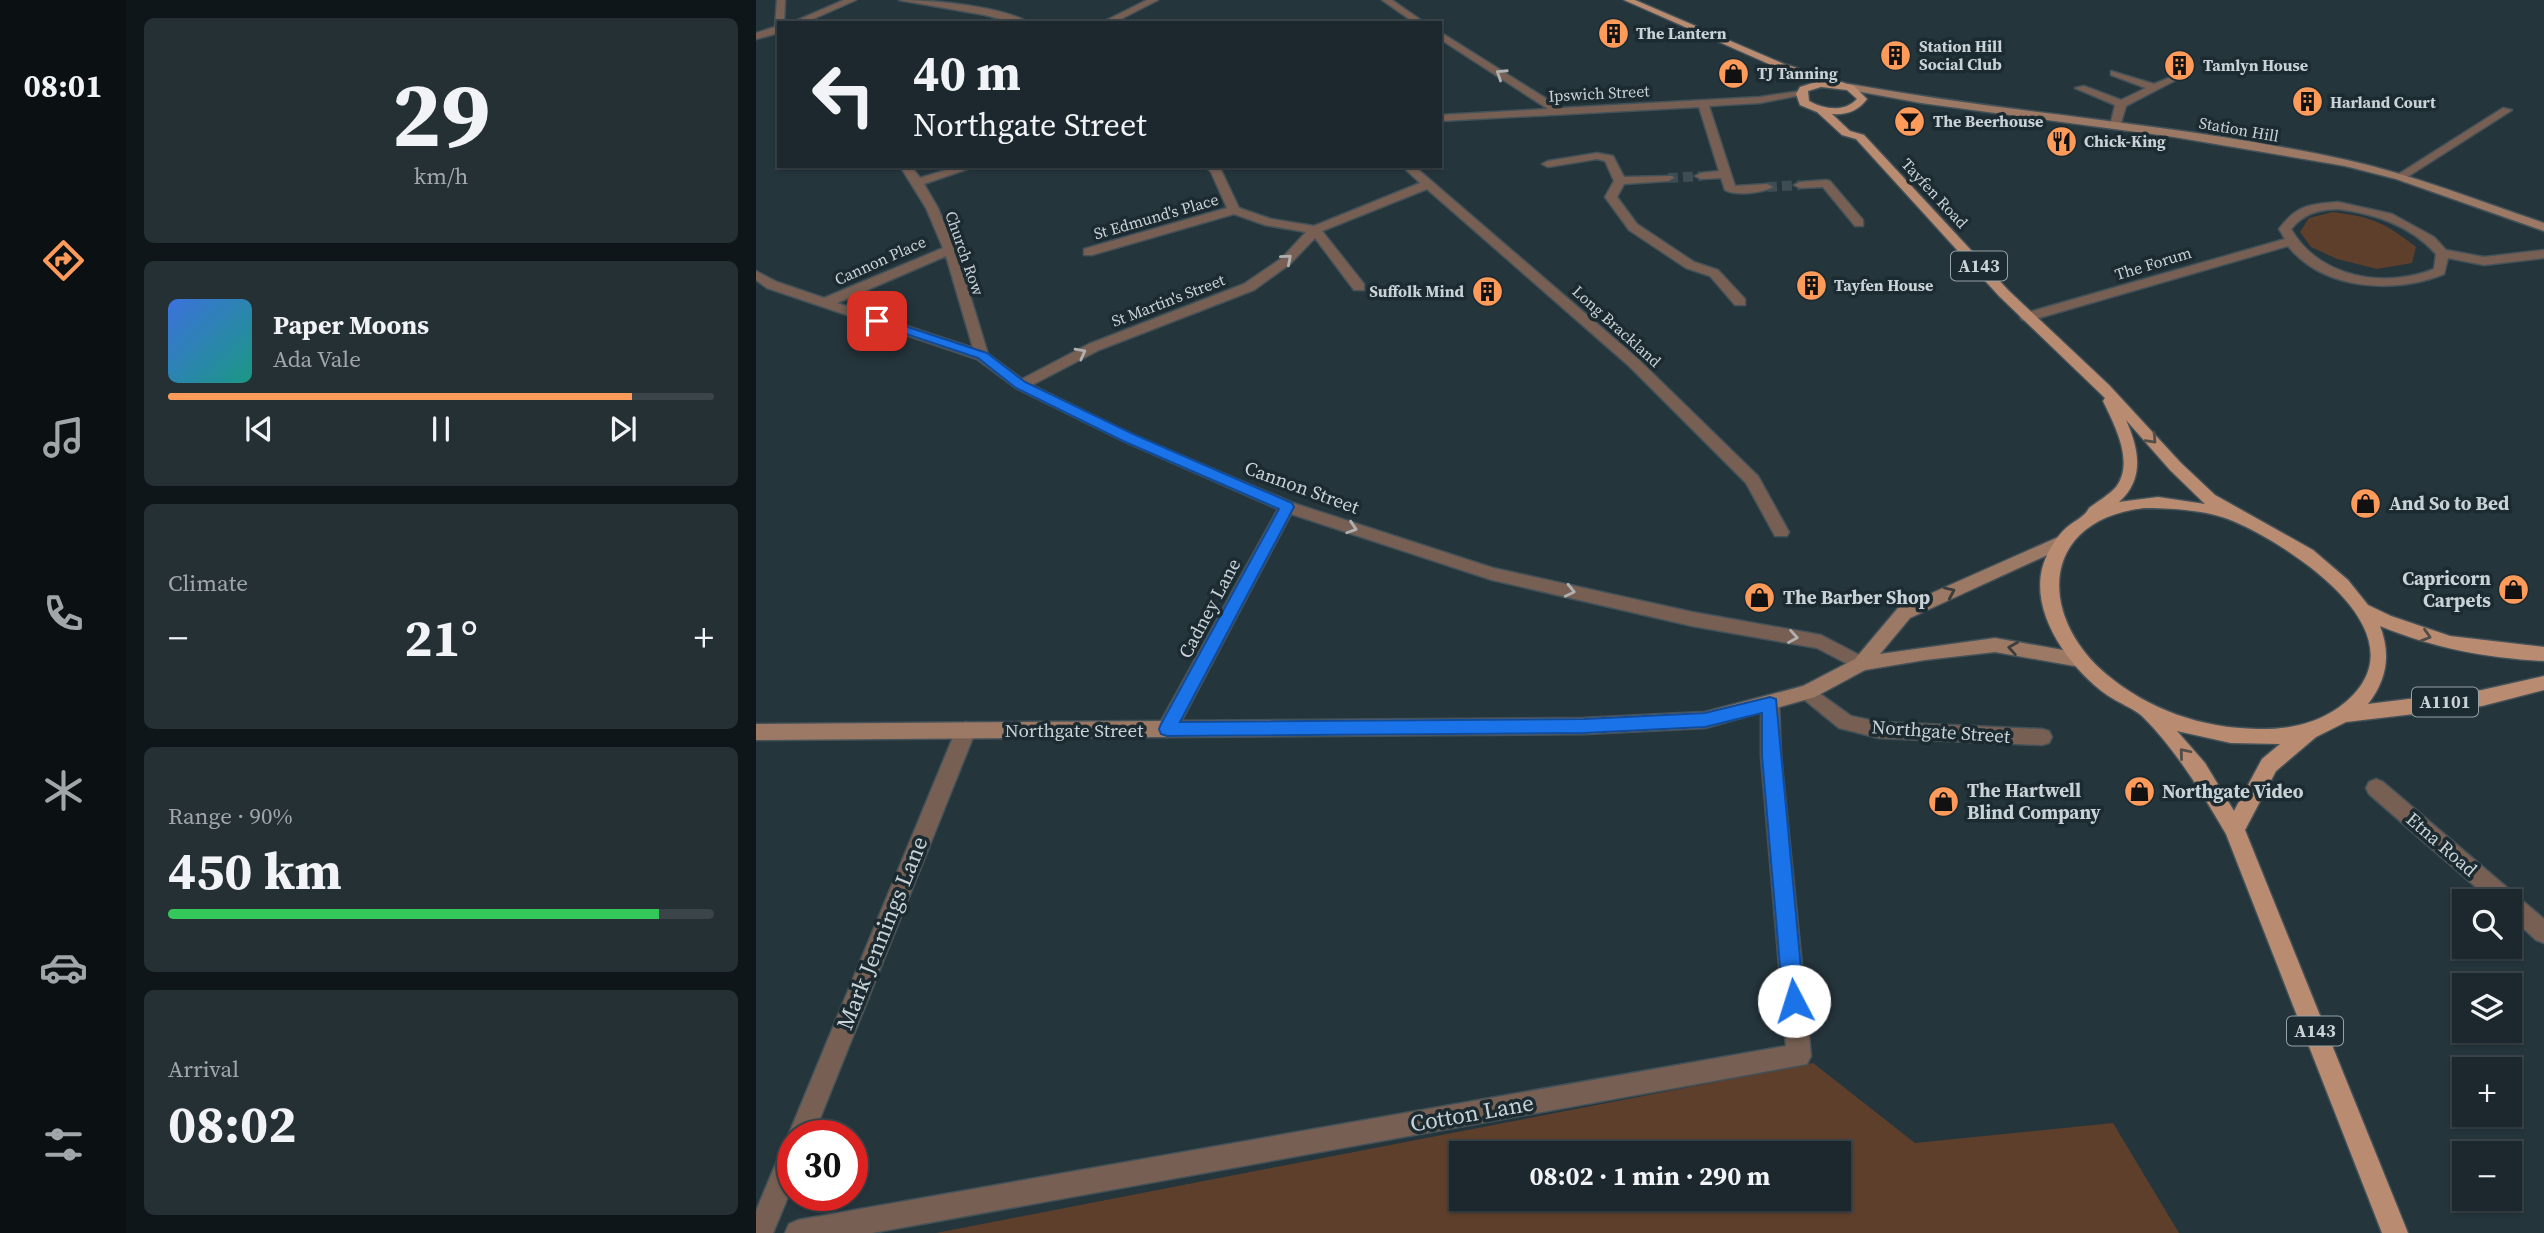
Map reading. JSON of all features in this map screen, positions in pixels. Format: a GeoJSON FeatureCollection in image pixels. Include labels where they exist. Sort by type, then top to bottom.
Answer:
{"type":"FeatureCollection","features":[{"type":"Feature","properties":{"kind":"main road"},"geometry":{"type":"LineString","coordinates":[[1628,0],[1781,66],[1845,86],[1861,95],[1862,99],[1862,114],[1815,108]]}},
{"type":"Feature","properties":{"kind":"main road"},"geometry":{"type":"LineString","coordinates":[[1781,66],[1785,75],[1802,93],[1821,84],[1845,86]]}},
{"type":"Feature","properties":{"kind":"main road","name":"Tayfen Road"},"geometry":{"type":"LineString","coordinates":[[1802,93],[1804,103],[1815,108],[1846,133],[1862,114],[2027,317],[2105,389]]}},
{"type":"Feature","properties":{"kind":"main road","name":"A143"},"geometry":{"type":"LineString","coordinates":[[2105,389],[2203,494],[2237,516]]}},
{"type":"Feature","properties":{"kind":"main road","name":"A143"},"geometry":{"type":"LineString","coordinates":[[2087,519],[2124,487],[2130,470],[2126,437],[2105,389]]}},
{"type":"Feature","properties":{"kind":"main road"},"geometry":{"type":"LineString","coordinates":[[2235,830],[2270,765],[2309,732],[2346,714],[2371,692],[2379,658],[2378,639],[2363,610],[2338,580],[2292,545],[2237,516],[2158,503],[2130,504],[2087,519],[2063,541],[2050,565],[2048,595],[2059,625],[2080,660],[2115,691],[2186,726],[2220,734],[2253,737],[2309,732]]}},
{"type":"Feature","properties":{"kind":"main road"},"geometry":{"type":"LineString","coordinates":[[2363,610],[2394,626],[2465,648],[2544,654]]}},
{"type":"Feature","properties":{"kind":"main road","name":"A1101"},"geometry":{"type":"LineString","coordinates":[[2346,714],[2483,698],[2544,683]]}},
{"type":"Feature","properties":{"kind":"main road","name":"A143"},"geometry":{"type":"LineString","coordinates":[[2146,708],[2198,769],[2235,830],[2395,1233]]}},
{"type":"Feature","properties":{"kind":"street"},"geometry":{"type":"LineString","coordinates":[[780,21],[781,0]]}},
{"type":"Feature","properties":{"kind":"street"},"geometry":{"type":"LineString","coordinates":[[800,21],[852,0]]}},
{"type":"Feature","properties":{"kind":"street"},"geometry":{"type":"LineString","coordinates":[[903,0],[986,12],[1019,21]]}},
{"type":"Feature","properties":{"kind":"street"},"geometry":{"type":"LineString","coordinates":[[1109,21],[1154,0]]}},
{"type":"Feature","properties":{"kind":"street"},"geometry":{"type":"LineString","coordinates":[[1386,0],[1418,21]]}},
{"type":"Feature","properties":{"kind":"street"},"geometry":{"type":"LineString","coordinates":[[756,36],[777,30]]}},
{"type":"Feature","properties":{"kind":"street"},"geometry":{"type":"LineString","coordinates":[[1442,36],[1558,111]]}},
{"type":"Feature","properties":{"kind":"street"},"geometry":{"type":"LineString","coordinates":[[2114,73],[2155,88]]}},
{"type":"Feature","properties":{"kind":"street"},"geometry":{"type":"LineString","coordinates":[[2080,88],[2121,104],[2169,81]]}},
{"type":"Feature","properties":{"kind":"street","name":"Station Hill"},"geometry":{"type":"LineString","coordinates":[[1845,86],[1921,100],[2115,126],[2346,163],[2400,177],[2544,227]]}},
{"type":"Feature","properties":{"kind":"street","name":"Ipswich Street"},"geometry":{"type":"LineString","coordinates":[[1442,118],[1703,104],[1760,100],[1802,93]]}},
{"type":"Feature","properties":{"kind":"street","name":"Ipswich Street"},"geometry":{"type":"LineString","coordinates":[[1760,100],[1772,104],[1815,108]]}},
{"type":"Feature","properties":{"kind":"street","name":"Station Hill"},"geometry":{"type":"LineString","coordinates":[[1862,114],[1921,100]]}},
{"type":"Feature","properties":{"kind":"street"},"geometry":{"type":"LineString","coordinates":[[1703,104],[1731,190],[1767,187]]}},
{"type":"Feature","properties":{"kind":"street"},"geometry":{"type":"LineString","coordinates":[[2115,126],[2121,104]]}},
{"type":"Feature","properties":{"kind":"street"},"geometry":{"type":"LineString","coordinates":[[2400,177],[2507,110]]}},
{"type":"Feature","properties":{"kind":"street"},"geometry":{"type":"LineString","coordinates":[[1548,164],[1597,156],[1609,158],[1620,181]]}},
{"type":"Feature","properties":{"kind":"street","name":"Church Row"},"geometry":{"type":"LineString","coordinates":[[907,168],[919,182],[933,209],[982,356]]}},
{"type":"Feature","properties":{"kind":"street"},"geometry":{"type":"LineString","coordinates":[[919,182],[964,168]]}},
{"type":"Feature","properties":{"kind":"street"},"geometry":{"type":"LineString","coordinates":[[1213,168],[1234,210],[1269,222],[1315,230],[1359,287]]}},
{"type":"Feature","properties":{"kind":"street","name":"Long Brackland"},"geometry":{"type":"LineString","coordinates":[[1409,168],[1633,362],[1752,480],[1781,532]]}},
{"type":"Feature","properties":{"kind":"street"},"geometry":{"type":"LineString","coordinates":[[1701,176],[1725,174]]}},
{"type":"Feature","properties":{"kind":"street"},"geometry":{"type":"LineString","coordinates":[[1620,181],[1668,178]]}},
{"type":"Feature","properties":{"kind":"street"},"geometry":{"type":"LineString","coordinates":[[1620,181],[1611,197],[1633,227],[1690,265],[1714,273],[1740,302]]}},
{"type":"Feature","properties":{"kind":"street"},"geometry":{"type":"LineString","coordinates":[[1800,185],[1825,183],[1859,223]]}},
{"type":"Feature","properties":{"kind":"street","name":"St Martin's Street"},"geometry":{"type":"LineString","coordinates":[[1021,385],[1094,347],[1249,287],[1286,261],[1315,230],[1429,184]]}},
{"type":"Feature","properties":{"kind":"street"},"geometry":{"type":"LineString","coordinates":[[2330,206],[2356,208],[2399,220],[2421,231],[2437,244],[2442,253],[2440,271],[2426,279],[2381,283],[2333,271],[2309,260],[2289,242],[2284,229],[2289,218],[2300,212],[2330,206]]}},
{"type":"Feature","properties":{"kind":"street","name":"St Edmund's Place"},"geometry":{"type":"LineString","coordinates":[[1088,252],[1234,210]]}},
{"type":"Feature","properties":{"kind":"street","name":"The Forum"},"geometry":{"type":"LineString","coordinates":[[2027,317],[2289,242]]}},
{"type":"Feature","properties":{"kind":"street","name":"Cannon Place"},"geometry":{"type":"LineString","coordinates":[[825,303],[948,250]]}},
{"type":"Feature","properties":{"kind":"street"},"geometry":{"type":"LineString","coordinates":[[2442,253],[2484,261],[2544,254]]}},
{"type":"Feature","properties":{"kind":"street","name":"Cannon Street"},"geometry":{"type":"LineString","coordinates":[[756,275],[772,285],[982,356],[1021,385],[1128,438],[1287,507],[1492,573],[1692,619],[1821,642],[1861,664]]}},
{"type":"Feature","properties":{"kind":"street"},"geometry":{"type":"LineString","coordinates":[[756,292],[772,285]]}},
{"type":"Feature","properties":{"kind":"street","name":"Cadney Lane"},"geometry":{"type":"LineString","coordinates":[[1167,729],[1287,507]]}},
{"type":"Feature","properties":{"kind":"street","name":"Northgate Street"},"geometry":{"type":"LineString","coordinates":[[1861,664],[1904,612],[2063,541]]}},
{"type":"Feature","properties":{"kind":"street","name":"Northgate Street"},"geometry":{"type":"LineString","coordinates":[[756,732],[1584,726],[1705,720],[1808,692],[1861,664],[1995,645],[2080,660]]}},
{"type":"Feature","properties":{"kind":"street","name":"Northgate Street"},"geometry":{"type":"LineString","coordinates":[[1808,692],[1846,722],[1879,730],[2042,737]]}},
{"type":"Feature","properties":{"kind":"street","name":"Cotton Lane"},"geometry":{"type":"LineString","coordinates":[[797,1233],[1799,1056],[1771,756],[1770,704]]}},
{"type":"Feature","properties":{"kind":"street","name":"Mark Jennings Lane"},"geometry":{"type":"LineString","coordinates":[[807,1120],[966,730]]}},
{"type":"Feature","properties":{"kind":"street","name":"Etna Road"},"geometry":{"type":"LineString","coordinates":[[2376,788],[2493,889]]}},
{"type":"Feature","properties":{"kind":"street","name":"Etna Road"},"geometry":{"type":"LineString","coordinates":[[2522,914],[2544,933]]}},
{"type":"Feature","properties":{"kind":"street"},"geometry":{"type":"LineString","coordinates":[[760,1233],[777,1192]]}},
{"type":"Feature","properties":{"kind":"shaded area"},"geometry":{"type":"Polygon","coordinates":[[[2333,212],[2368,219],[2395,232],[2416,247],[2412,263],[2377,269],[2337,259],[2311,247],[2300,232],[2309,218],[2333,212]]]}},
{"type":"Feature","properties":{"kind":"shaded area"},"geometry":{"type":"Polygon","coordinates":[[[1813,1063],[1915,1143],[2113,1123],[2179,1233],[936,1233],[1813,1063]]]}},
{"type":"Feature","properties":{"kind":"tunnel"},"geometry":{"type":"LineString","coordinates":[[1668,178],[1701,176]]}},
{"type":"Feature","properties":{"kind":"tunnel"},"geometry":{"type":"LineString","coordinates":[[1767,187],[1800,185]]}},
{"type":"Feature","properties":{"kind":"place","name":"The Lantern"},"geometry":{"type":"Point","coordinates":[1613,33]}},
{"type":"Feature","properties":{"kind":"place","name":"Station Hill Social Club"},"geometry":{"type":"Point","coordinates":[1896,55]}},
{"type":"Feature","properties":{"kind":"place","name":"Tamlyn House"},"geometry":{"type":"Point","coordinates":[2180,65]}},
{"type":"Feature","properties":{"kind":"place","name":"TJ Tanning"},"geometry":{"type":"Point","coordinates":[1734,73]}},
{"type":"Feature","properties":{"kind":"place","name":"Harland Court"},"geometry":{"type":"Point","coordinates":[2307,102]}},
{"type":"Feature","properties":{"kind":"place","name":"The Beerhouse"},"geometry":{"type":"Point","coordinates":[1910,121]}},
{"type":"Feature","properties":{"kind":"place","name":"Chick-King"},"geometry":{"type":"Point","coordinates":[2061,141]}},
{"type":"Feature","properties":{"kind":"place","name":"Tayfen House"},"geometry":{"type":"Point","coordinates":[1811,285]}},
{"type":"Feature","properties":{"kind":"place","name":"Suffolk Mind"},"geometry":{"type":"Point","coordinates":[1487,291]}},
{"type":"Feature","properties":{"kind":"place","name":"And So to Bed"},"geometry":{"type":"Point","coordinates":[2366,503]}},
{"type":"Feature","properties":{"kind":"place","name":"Capricorn Carpets"},"geometry":{"type":"Point","coordinates":[2514,589]}},
{"type":"Feature","properties":{"kind":"place","name":"The Barber Shop"},"geometry":{"type":"Point","coordinates":[1760,597]}},
{"type":"Feature","properties":{"kind":"place","name":"Northgate Video"},"geometry":{"type":"Point","coordinates":[2139,791]}},
{"type":"Feature","properties":{"kind":"place","name":"The Hartwell Blind Company"},"geometry":{"type":"Point","coordinates":[1944,801]}},
{"type":"Feature","properties":{"kind":"route"},"geometry":{"type":"LineString","coordinates":[[877,321],[982,356],[1021,385],[1128,438],[1287,507],[1167,729],[1584,726],[1705,720],[1770,704],[1771,756],[1794,1001]]}}]}
